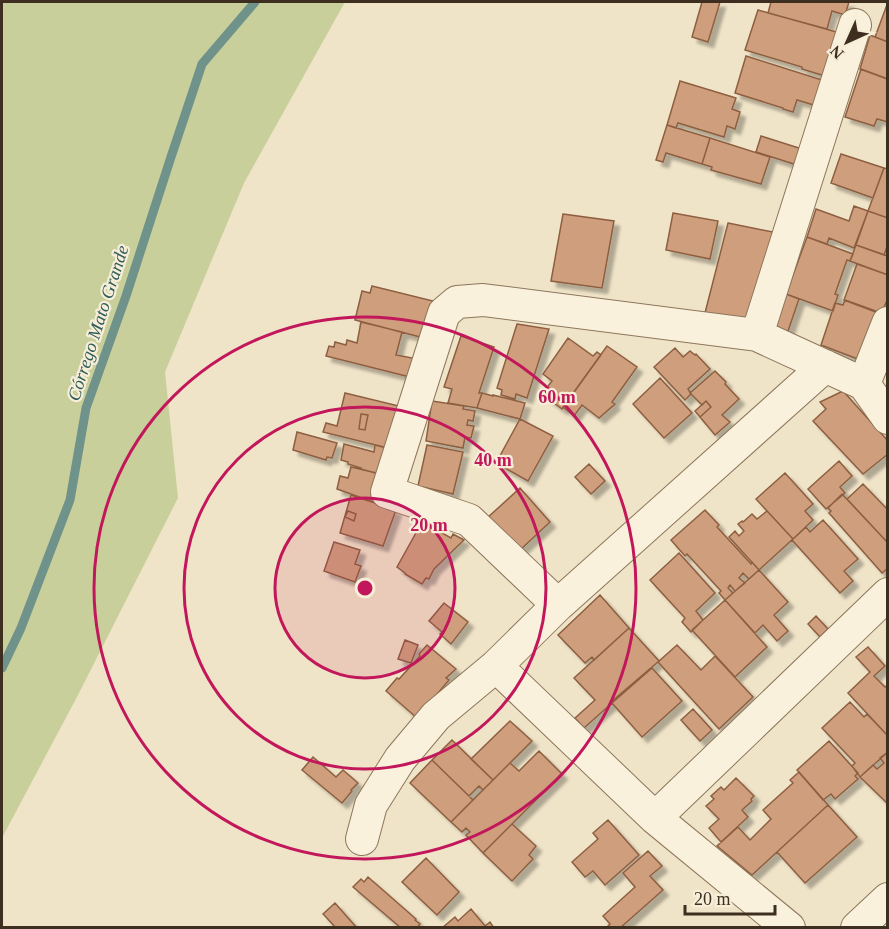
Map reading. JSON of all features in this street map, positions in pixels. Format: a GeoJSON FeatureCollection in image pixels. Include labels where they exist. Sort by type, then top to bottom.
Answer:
{"type":"FeatureCollection","features":[{"type":"Feature","properties":{"kind":"street"},"geometry":{"type":"LineString","coordinates":[[757,335],[855,25]]}},
{"type":"Feature","properties":{"kind":"street"},"geometry":{"type":"LineString","coordinates":[[558,605],[469,520],[387,492],[444,314],[457,302],[483,300],[757,335],[864,384],[888,418]]}},
{"type":"Feature","properties":{"kind":"street"},"geometry":{"type":"LineString","coordinates":[[864,384],[888,323]]}},
{"type":"Feature","properties":{"kind":"street"},"geometry":{"type":"LineString","coordinates":[[362,839],[370,805],[400,759],[436,716],[495,666],[558,605],[825,366]]}},
{"type":"Feature","properties":{"kind":"street"},"geometry":{"type":"LineString","coordinates":[[655,818],[888,594]]}},
{"type":"Feature","properties":{"kind":"street"},"geometry":{"type":"LineString","coordinates":[[495,666],[655,818],[789,927]]}},
{"type":"Feature","properties":{"kind":"street"},"geometry":{"type":"LineString","coordinates":[[857,927],[888,899]]}},
{"type":"Feature","properties":{"kind":"green space"},"geometry":{"type":"Polygon","coordinates":[[[2,2],[345,2],[244,183],[165,372],[178,498],[2,838],[2,2]]]}},
{"type":"Feature","properties":{"kind":"building"},"geometry":{"type":"Polygon","coordinates":[[[702,2],[720,2],[708,42],[692,37],[702,2]]]}},
{"type":"Feature","properties":{"kind":"building"},"geometry":{"type":"Polygon","coordinates":[[[771,2],[849,2],[845,15],[832,11],[827,29],[768,13],[771,2]]]}},
{"type":"Feature","properties":{"kind":"building"},"geometry":{"type":"Polygon","coordinates":[[[888,2],[888,42],[875,37],[888,2]]]}},
{"type":"Feature","properties":{"kind":"building"},"geometry":{"type":"Polygon","coordinates":[[[758,10],[840,33],[825,76],[745,50],[758,10]]]}},
{"type":"Feature","properties":{"kind":"building"},"geometry":{"type":"Polygon","coordinates":[[[870,35],[888,42],[887,79],[860,69],[870,35]]]}},
{"type":"Feature","properties":{"kind":"building"},"geometry":{"type":"Polygon","coordinates":[[[746,56],[825,81],[817,106],[797,100],[793,112],[735,93],[746,56]]]}},
{"type":"Feature","properties":{"kind":"building"},"geometry":{"type":"Polygon","coordinates":[[[861,69],[888,79],[888,122],[877,119],[874,126],[845,117],[861,69]]]}},
{"type":"Feature","properties":{"kind":"building"},"geometry":{"type":"Polygon","coordinates":[[[680,81],[736,98],[732,109],[740,112],[735,129],[727,126],[724,137],[678,123],[676,128],[667,125],[680,81]]]}},
{"type":"Feature","properties":{"kind":"building"},"geometry":{"type":"Polygon","coordinates":[[[667,125],[710,138],[702,164],[666,153],[663,162],[656,160],[667,125]]]}},
{"type":"Feature","properties":{"kind":"building"},"geometry":{"type":"Polygon","coordinates":[[[761,136],[802,149],[797,165],[756,152],[761,136]]]}},
{"type":"Feature","properties":{"kind":"building"},"geometry":{"type":"Polygon","coordinates":[[[710,138],[770,157],[761,184],[711,170],[712,167],[702,164],[710,138]]]}},
{"type":"Feature","properties":{"kind":"building"},"geometry":{"type":"Polygon","coordinates":[[[841,154],[884,168],[873,198],[831,183],[841,154]]]}},
{"type":"Feature","properties":{"kind":"building"},"geometry":{"type":"Polygon","coordinates":[[[884,168],[888,169],[888,218],[868,211],[884,168]]]}},
{"type":"Feature","properties":{"kind":"building"},"geometry":{"type":"Polygon","coordinates":[[[854,206],[868,211],[854,248],[829,238],[827,244],[807,237],[816,209],[849,221],[854,206]]]}},
{"type":"Feature","properties":{"kind":"building"},"geometry":{"type":"Polygon","coordinates":[[[868,211],[888,218],[888,244],[884,255],[856,245],[868,211]]]}},
{"type":"Feature","properties":{"kind":"building"},"geometry":{"type":"Polygon","coordinates":[[[673,213],[718,221],[710,259],[666,250],[673,213]]]}},
{"type":"Feature","properties":{"kind":"building"},"geometry":{"type":"Polygon","coordinates":[[[563,214],[614,221],[602,288],[551,281],[563,214]]]}},
{"type":"Feature","properties":{"kind":"building"},"geometry":{"type":"Polygon","coordinates":[[[728,223],[773,232],[751,322],[705,313],[728,223]]]}},
{"type":"Feature","properties":{"kind":"building"},"geometry":{"type":"Polygon","coordinates":[[[807,237],[853,254],[850,261],[847,260],[835,294],[838,295],[833,311],[786,294],[807,237]]]}},
{"type":"Feature","properties":{"kind":"building"},"geometry":{"type":"Polygon","coordinates":[[[856,245],[888,256],[888,275],[850,261],[856,245]]]}},
{"type":"Feature","properties":{"kind":"building"},"geometry":{"type":"Polygon","coordinates":[[[857,264],[888,275],[888,298],[881,314],[844,300],[857,264]]]}},
{"type":"Feature","properties":{"kind":"building"},"geometry":{"type":"Polygon","coordinates":[[[372,286],[433,301],[424,338],[355,320],[362,291],[370,293],[372,286]]]}},
{"type":"Feature","properties":{"kind":"building"},"geometry":{"type":"Polygon","coordinates":[[[786,294],[799,299],[787,334],[773,329],[786,294]]]}},
{"type":"Feature","properties":{"kind":"building"},"geometry":{"type":"Polygon","coordinates":[[[845,300],[884,314],[863,361],[821,345],[835,303],[843,305],[845,300]]]}},
{"type":"Feature","properties":{"kind":"building"},"geometry":{"type":"Polygon","coordinates":[[[361,322],[402,332],[396,355],[423,360],[418,379],[326,356],[329,346],[334,347],[335,342],[346,345],[347,340],[357,343],[361,322]]]}},
{"type":"Feature","properties":{"kind":"building"},"geometry":{"type":"Polygon","coordinates":[[[517,324],[549,329],[527,398],[516,394],[515,399],[501,395],[502,390],[497,388],[517,324]]]}},
{"type":"Feature","properties":{"kind":"building"},"geometry":{"type":"Polygon","coordinates":[[[461,336],[494,347],[479,393],[482,393],[477,408],[448,403],[452,389],[444,387],[461,336]]]}},
{"type":"Feature","properties":{"kind":"building"},"geometry":{"type":"Polygon","coordinates":[[[568,338],[593,356],[597,352],[601,355],[562,409],[542,394],[552,381],[543,374],[568,338]]]}},
{"type":"Feature","properties":{"kind":"building"},"geometry":{"type":"Polygon","coordinates":[[[607,346],[637,367],[612,402],[615,404],[599,418],[582,405],[574,416],[563,407],[607,346]]]}},
{"type":"Feature","properties":{"kind":"building"},"geometry":{"type":"Polygon","coordinates":[[[675,348],[683,357],[690,351],[696,354],[710,369],[688,389],[691,394],[685,400],[654,367],[675,348]]]}},
{"type":"Feature","properties":{"kind":"building"},"geometry":{"type":"Polygon","coordinates":[[[715,371],[739,399],[722,415],[730,422],[715,435],[700,417],[711,407],[706,401],[702,405],[690,393],[715,371]]]}},
{"type":"Feature","properties":{"kind":"building"},"geometry":{"type":"Polygon","coordinates":[[[660,378],[692,413],[664,438],[633,404],[660,378]]]}},
{"type":"Feature","properties":{"kind":"building"},"geometry":{"type":"Polygon","coordinates":[[[843,391],[888,441],[888,454],[863,474],[813,421],[826,409],[820,402],[843,391]]]}},
{"type":"Feature","properties":{"kind":"building"},"geometry":{"type":"Polygon","coordinates":[[[345,393],[403,407],[396,450],[323,432],[326,423],[337,426],[345,393]]]}},
{"type":"Feature","properties":{"kind":"building"},"geometry":{"type":"Polygon","coordinates":[[[482,393],[525,403],[520,419],[477,408],[482,393]]]}},
{"type":"Feature","properties":{"kind":"building"},"geometry":{"type":"Polygon","coordinates":[[[432,401],[464,406],[463,409],[475,411],[473,421],[468,420],[467,425],[474,426],[471,438],[465,437],[463,448],[426,441],[432,401]]]}},
{"type":"Feature","properties":{"kind":"building"},"geometry":{"type":"Polygon","coordinates":[[[706,401],[711,407],[700,417],[695,411],[706,401]]]}},
{"type":"Feature","properties":{"kind":"building"},"geometry":{"type":"Polygon","coordinates":[[[361,414],[368,415],[365,430],[359,429],[361,414]]]}},
{"type":"Feature","properties":{"kind":"building"},"geometry":{"type":"Polygon","coordinates":[[[520,419],[553,436],[528,481],[496,463],[520,419]]]}},
{"type":"Feature","properties":{"kind":"building"},"geometry":{"type":"Polygon","coordinates":[[[297,432],[337,443],[332,458],[327,457],[326,460],[293,450],[297,432]]]}},
{"type":"Feature","properties":{"kind":"building"},"geometry":{"type":"Polygon","coordinates":[[[344,444],[374,452],[375,445],[394,450],[386,476],[341,460],[344,444]]]}},
{"type":"Feature","properties":{"kind":"building"},"geometry":{"type":"Polygon","coordinates":[[[427,445],[463,452],[453,494],[418,486],[427,445]]]}},
{"type":"Feature","properties":{"kind":"building"},"geometry":{"type":"Polygon","coordinates":[[[839,461],[852,476],[840,487],[845,493],[826,509],[808,489],[839,461]]]}},
{"type":"Feature","properties":{"kind":"building"},"geometry":{"type":"Polygon","coordinates":[[[589,464],[605,481],[591,494],[575,477],[589,464]]]}},
{"type":"Feature","properties":{"kind":"building"},"geometry":{"type":"Polygon","coordinates":[[[351,467],[385,475],[376,503],[337,489],[340,476],[348,478],[351,467]]]}},
{"type":"Feature","properties":{"kind":"building"},"geometry":{"type":"Polygon","coordinates":[[[785,473],[813,504],[805,511],[813,520],[793,539],[756,499],[785,473]]]}},
{"type":"Feature","properties":{"kind":"building"},"geometry":{"type":"Polygon","coordinates":[[[863,484],[888,510],[888,543],[847,499],[863,484]]]}},
{"type":"Feature","properties":{"kind":"building"},"geometry":{"type":"Polygon","coordinates":[[[520,488],[550,522],[519,551],[486,519],[520,488]]]}},
{"type":"Feature","properties":{"kind":"building"},"geometry":{"type":"Polygon","coordinates":[[[842,494],[888,543],[888,568],[882,573],[829,513],[831,511],[828,508],[842,494]]]}},
{"type":"Feature","properties":{"kind":"building"},"geometry":{"type":"Polygon","coordinates":[[[351,495],[396,510],[383,546],[340,533],[351,495]]]}},
{"type":"Feature","properties":{"kind":"building"},"geometry":{"type":"Polygon","coordinates":[[[705,510],[719,525],[717,527],[759,570],[749,579],[743,573],[739,578],[745,583],[735,591],[730,585],[728,588],[733,593],[725,600],[719,593],[721,591],[671,540],[705,510]]]}},
{"type":"Feature","properties":{"kind":"building"},"geometry":{"type":"Polygon","coordinates":[[[348,511],[356,514],[354,521],[345,517],[348,511]]]}},
{"type":"Feature","properties":{"kind":"building"},"geometry":{"type":"Polygon","coordinates":[[[767,511],[793,539],[759,570],[729,537],[735,531],[739,536],[744,531],[738,524],[752,514],[757,519],[767,511]]]}},
{"type":"Feature","properties":{"kind":"building"},"geometry":{"type":"Polygon","coordinates":[[[823,520],[858,559],[844,571],[853,581],[840,593],[792,540],[806,527],[810,532],[823,520]]]}},
{"type":"Feature","properties":{"kind":"building"},"geometry":{"type":"Polygon","coordinates":[[[422,522],[451,538],[453,534],[464,540],[422,584],[397,567],[422,522]]]}},
{"type":"Feature","properties":{"kind":"building"},"geometry":{"type":"Polygon","coordinates":[[[334,542],[360,550],[355,564],[361,566],[355,582],[324,571],[334,542]]]}},
{"type":"Feature","properties":{"kind":"building"},"geometry":{"type":"Polygon","coordinates":[[[679,553],[715,593],[696,611],[703,620],[691,632],[682,622],[685,618],[650,580],[679,553]]]}},
{"type":"Feature","properties":{"kind":"building"},"geometry":{"type":"Polygon","coordinates":[[[759,570],[788,602],[774,615],[788,631],[777,641],[763,625],[755,633],[725,600],[759,570]]]}},
{"type":"Feature","properties":{"kind":"building"},"geometry":{"type":"Polygon","coordinates":[[[600,595],[629,628],[594,660],[592,657],[585,663],[558,635],[600,595]]]}},
{"type":"Feature","properties":{"kind":"building"},"geometry":{"type":"Polygon","coordinates":[[[725,600],[767,647],[735,677],[692,630],[725,600]]]}},
{"type":"Feature","properties":{"kind":"building"},"geometry":{"type":"Polygon","coordinates":[[[444,603],[468,622],[451,644],[429,621],[444,603]]]}},
{"type":"Feature","properties":{"kind":"building"},"geometry":{"type":"Polygon","coordinates":[[[816,616],[828,629],[820,637],[808,624],[816,616]]]}},
{"type":"Feature","properties":{"kind":"building"},"geometry":{"type":"Polygon","coordinates":[[[629,628],[659,661],[584,728],[575,718],[595,700],[574,678],[629,628]]]}},
{"type":"Feature","properties":{"kind":"building"},"geometry":{"type":"Polygon","coordinates":[[[405,640],[418,645],[411,663],[398,659],[405,640]]]}},
{"type":"Feature","properties":{"kind":"building"},"geometry":{"type":"Polygon","coordinates":[[[427,645],[456,669],[446,678],[449,680],[417,718],[386,691],[420,656],[419,654],[427,645]]]}},
{"type":"Feature","properties":{"kind":"building"},"geometry":{"type":"Polygon","coordinates":[[[677,645],[701,670],[715,656],[753,697],[719,729],[658,662],[677,645]]]}},
{"type":"Feature","properties":{"kind":"building"},"geometry":{"type":"Polygon","coordinates":[[[868,647],[885,666],[874,676],[885,687],[888,685],[888,736],[848,693],[870,672],[856,657],[868,647]]]}},
{"type":"Feature","properties":{"kind":"building"},"geometry":{"type":"Polygon","coordinates":[[[652,668],[682,701],[642,737],[612,703],[652,668]]]}},
{"type":"Feature","properties":{"kind":"building"},"geometry":{"type":"Polygon","coordinates":[[[850,702],[864,717],[867,714],[888,736],[888,752],[860,777],[852,766],[855,763],[822,728],[850,702]]]}},
{"type":"Feature","properties":{"kind":"building"},"geometry":{"type":"Polygon","coordinates":[[[693,709],[712,730],[700,741],[681,720],[693,709]]]}},
{"type":"Feature","properties":{"kind":"building"},"geometry":{"type":"Polygon","coordinates":[[[510,721],[532,741],[493,780],[471,759],[510,721]]]}},
{"type":"Feature","properties":{"kind":"building"},"geometry":{"type":"Polygon","coordinates":[[[452,740],[493,780],[483,790],[479,786],[469,796],[432,760],[452,740]]]}},
{"type":"Feature","properties":{"kind":"building"},"geometry":{"type":"Polygon","coordinates":[[[829,741],[858,773],[855,776],[858,779],[835,799],[831,794],[823,800],[797,770],[829,741]]]}},
{"type":"Feature","properties":{"kind":"building"},"geometry":{"type":"Polygon","coordinates":[[[539,751],[562,774],[483,853],[466,835],[470,832],[466,828],[462,832],[451,822],[510,763],[519,771],[539,751]]]}},
{"type":"Feature","properties":{"kind":"building"},"geometry":{"type":"Polygon","coordinates":[[[888,752],[888,804],[860,777],[873,765],[877,769],[884,763],[880,758],[888,752]]]}},
{"type":"Feature","properties":{"kind":"building"},"geometry":{"type":"Polygon","coordinates":[[[313,757],[336,777],[343,770],[358,783],[342,803],[302,770],[313,757]]]}},
{"type":"Feature","properties":{"kind":"building"},"geometry":{"type":"Polygon","coordinates":[[[432,760],[473,800],[451,822],[410,783],[432,760]]]}},
{"type":"Feature","properties":{"kind":"building"},"geometry":{"type":"Polygon","coordinates":[[[799,772],[828,805],[752,875],[717,846],[738,827],[750,840],[771,819],[763,810],[793,783],[790,780],[799,772]]]}},
{"type":"Feature","properties":{"kind":"building"},"geometry":{"type":"Polygon","coordinates":[[[736,778],[754,796],[742,810],[748,817],[721,842],[709,828],[719,819],[706,806],[714,799],[711,796],[721,787],[724,790],[736,778]]]}},
{"type":"Feature","properties":{"kind":"building"},"geometry":{"type":"Polygon","coordinates":[[[828,805],[857,837],[805,883],[777,852],[828,805]]]}},
{"type":"Feature","properties":{"kind":"building"},"geometry":{"type":"Polygon","coordinates":[[[608,820],[639,855],[605,885],[593,871],[585,877],[572,862],[598,839],[593,833],[608,820]]]}},
{"type":"Feature","properties":{"kind":"building"},"geometry":{"type":"Polygon","coordinates":[[[512,824],[536,846],[529,855],[533,859],[512,881],[483,853],[512,824]]]}},
{"type":"Feature","properties":{"kind":"building"},"geometry":{"type":"Polygon","coordinates":[[[648,851],[662,866],[650,876],[663,890],[620,928],[606,928],[610,924],[603,916],[635,887],[623,873],[648,851]]]}},
{"type":"Feature","properties":{"kind":"building"},"geometry":{"type":"Polygon","coordinates":[[[426,858],[459,892],[437,915],[402,882],[426,858]]]}},
{"type":"Feature","properties":{"kind":"building"},"geometry":{"type":"Polygon","coordinates":[[[368,877],[416,919],[420,924],[417,928],[401,928],[353,887],[361,879],[364,882],[368,877]]]}},
{"type":"Feature","properties":{"kind":"building"},"geometry":{"type":"Polygon","coordinates":[[[335,903],[357,928],[336,928],[323,914],[335,903]]]}},
{"type":"Feature","properties":{"kind":"building"},"geometry":{"type":"Polygon","coordinates":[[[471,909],[485,926],[490,922],[494,928],[442,928],[455,917],[458,921],[471,909]]]}},
{"type":"Feature","properties":{"kind":"waterway","name":"Córrego Mato Grande"},"geometry":{"type":"LineString","coordinates":[[2,668],[21,628],[70,500],[86,408],[126,296],[202,64],[255,2]]}}]}
